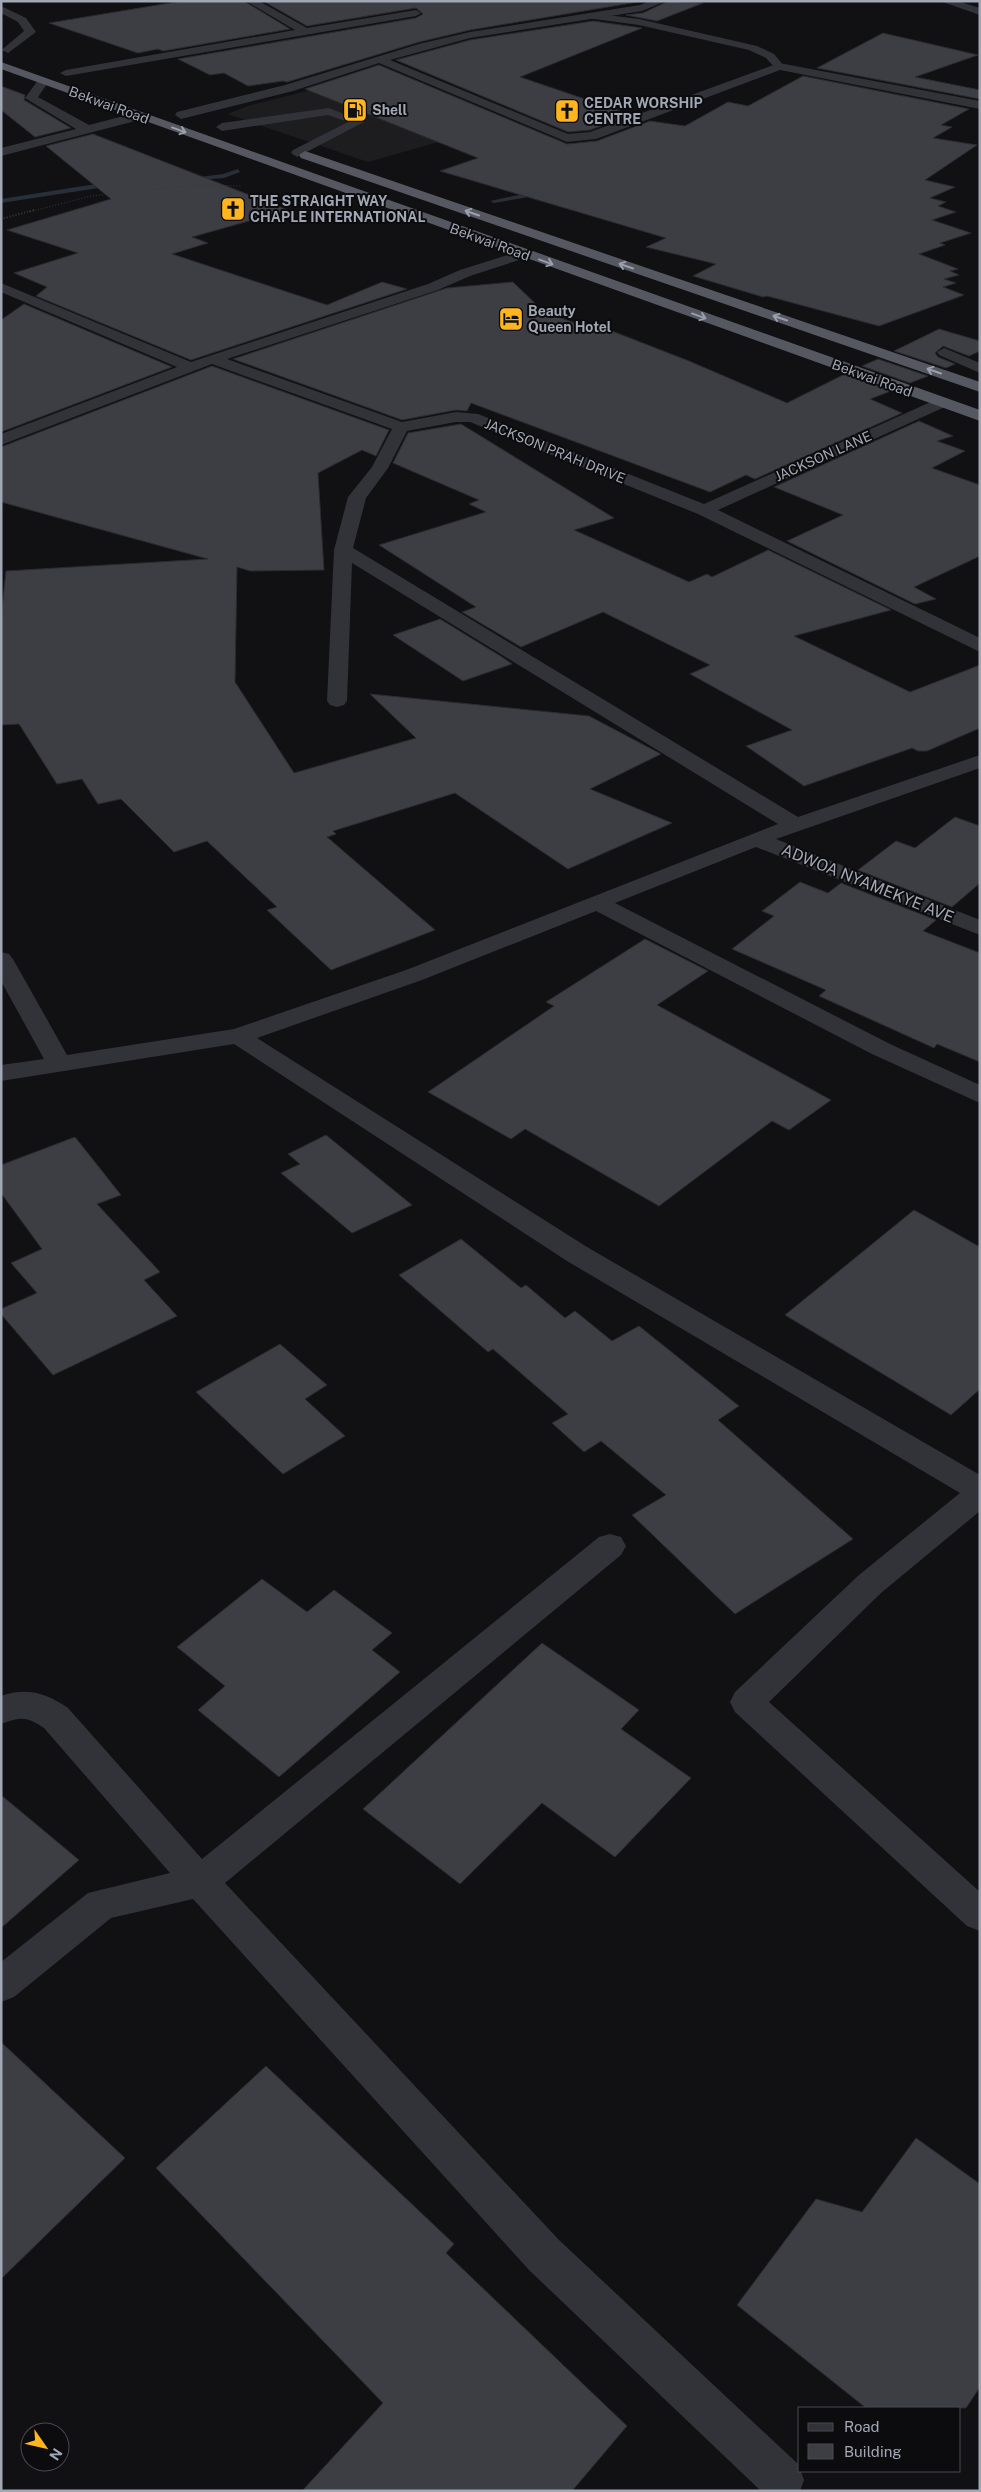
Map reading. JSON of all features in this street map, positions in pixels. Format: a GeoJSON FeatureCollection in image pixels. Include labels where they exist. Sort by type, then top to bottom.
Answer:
{"type":"FeatureCollection","features":[{"type":"Feature","properties":{"kind":"highway"},"geometry":{"type":"LineString","coordinates":[[5,49],[25,57]]}},
{"type":"Feature","properties":{"kind":"highway","name":"Bekwai Road"},"geometry":{"type":"LineString","coordinates":[[1,66],[980,416]]}},
{"type":"Feature","properties":{"kind":"highway","name":"Bekwai Road"},"geometry":{"type":"LineString","coordinates":[[50,66],[92,82]]}},
{"type":"Feature","properties":{"kind":"highway"},"geometry":{"type":"LineString","coordinates":[[177,113],[250,137]]}},
{"type":"Feature","properties":{"kind":"highway","name":"Bekwai Road"},"geometry":{"type":"LineString","coordinates":[[292,151],[980,386]]}},
{"type":"Feature","properties":{"kind":"highway"},"geometry":{"type":"LineString","coordinates":[[470,235],[505,224]]}},
{"type":"Feature","properties":{"kind":"street"},"geometry":{"type":"LineString","coordinates":[[251,1],[306,32]]}},
{"type":"Feature","properties":{"kind":"street"},"geometry":{"type":"LineString","coordinates":[[177,113],[290,88],[383,61],[423,46],[470,35],[642,8],[661,1]]}},
{"type":"Feature","properties":{"kind":"street"},"geometry":{"type":"LineString","coordinates":[[945,1],[980,12]]}},
{"type":"Feature","properties":{"kind":"street"},"geometry":{"type":"LineString","coordinates":[[66,73],[306,32],[421,15],[402,5]]}},
{"type":"Feature","properties":{"kind":"street"},"geometry":{"type":"LineString","coordinates":[[1,9],[22,20],[30,32],[5,49]]}},
{"type":"Feature","properties":{"kind":"street"},"geometry":{"type":"LineString","coordinates":[[452,27],[470,35]]}},
{"type":"Feature","properties":{"kind":"street"},"geometry":{"type":"LineString","coordinates":[[383,61],[567,138],[592,136],[778,66],[980,105]]}},
{"type":"Feature","properties":{"kind":"street"},"geometry":{"type":"LineString","coordinates":[[43,81],[31,98],[88,130]]}},
{"type":"Feature","properties":{"kind":"street"},"geometry":{"type":"LineString","coordinates":[[1,152],[140,116]]}},
{"type":"Feature","properties":{"kind":"street"},"geometry":{"type":"LineString","coordinates":[[1,440],[212,359],[433,287],[465,273],[523,254]]}},
{"type":"Feature","properties":{"kind":"street"},"geometry":{"type":"LineString","coordinates":[[1,287],[191,367]]}},
{"type":"Feature","properties":{"kind":"street"},"geometry":{"type":"LineString","coordinates":[[212,359],[401,427],[380,468],[357,497],[343,550],[337,702]]}},
{"type":"Feature","properties":{"kind":"street","name":"JACKSON LANE"},"geometry":{"type":"LineString","coordinates":[[704,510],[941,402]]}},
{"type":"Feature","properties":{"kind":"street","name":"JACKSON PRAH DRIVE"},"geometry":{"type":"LineString","coordinates":[[401,427],[456,417],[472,418],[704,510],[980,646]]}},
{"type":"Feature","properties":{"kind":"street"},"geometry":{"type":"LineString","coordinates":[[343,550],[797,826]]}},
{"type":"Feature","properties":{"kind":"street"},"geometry":{"type":"LineString","coordinates":[[1,1073],[238,1036],[414,975],[756,839],[980,761]]}},
{"type":"Feature","properties":{"kind":"street","name":"ADWOA NYAMEKYE AVE"},"geometry":{"type":"LineString","coordinates":[[756,839],[980,928]]}},
{"type":"Feature","properties":{"kind":"street"},"geometry":{"type":"LineString","coordinates":[[596,902],[881,1049],[980,1095]]}},
{"type":"Feature","properties":{"kind":"street"},"geometry":{"type":"LineString","coordinates":[[1,960],[59,1063]]}},
{"type":"Feature","properties":{"kind":"street"},"geometry":{"type":"LineString","coordinates":[[238,1036],[577,1254],[980,1492],[870,1584],[747,1702],[980,1915]]}},
{"type":"Feature","properties":{"kind":"street"},"geometry":{"type":"LineString","coordinates":[[1,1985],[101,1904],[200,1882],[610,1546]]}},
{"type":"Feature","properties":{"kind":"street"},"geometry":{"type":"LineString","coordinates":[[1,1710],[18,1703],[39,1706],[56,1718],[200,1882],[544,2255],[624,2328],[782,2480]]}},
{"type":"Feature","properties":{"kind":"lane"},"geometry":{"type":"LineString","coordinates":[[591,16],[639,22],[753,48],[770,56],[778,66]]}},
{"type":"Feature","properties":{"kind":"lane"},"geometry":{"type":"LineString","coordinates":[[222,127],[329,111],[358,122],[292,151]]}},
{"type":"Feature","properties":{"kind":"lane"},"geometry":{"type":"LineString","coordinates":[[944,352],[980,369]]}},
{"type":"Feature","properties":{"kind":"path"},"geometry":{"type":"LineString","coordinates":[[1,219],[91,196],[195,185],[249,186]]}},
{"type":"Feature","properties":{"kind":"shaded area"},"geometry":{"type":"Polygon","coordinates":[[[386,71],[513,121],[368,162],[227,114],[251,105],[386,71]]]}},
{"type":"Feature","properties":{"kind":"building"},"geometry":{"type":"Polygon","coordinates":[[[182,1],[244,1],[290,29],[163,51],[158,49],[138,53],[49,23],[182,1]]]}},
{"type":"Feature","properties":{"kind":"building"},"geometry":{"type":"Polygon","coordinates":[[[263,1],[644,1],[470,30],[419,42],[287,82],[248,86],[224,73],[210,75],[178,59],[416,18],[423,14],[416,8],[307,26],[263,1]]]}},
{"type":"Feature","properties":{"kind":"building"},"geometry":{"type":"Polygon","coordinates":[[[668,1],[703,3],[657,21],[626,15],[643,13],[668,1]]]}},
{"type":"Feature","properties":{"kind":"building"},"geometry":{"type":"Polygon","coordinates":[[[593,21],[642,28],[520,77],[632,115],[590,130],[568,132],[396,60],[470,40],[593,21]]]}},
{"type":"Feature","properties":{"kind":"building"},"geometry":{"type":"Polygon","coordinates":[[[883,33],[978,55],[915,77],[980,90],[980,99],[817,68],[883,33]]]}},
{"type":"Feature","properties":{"kind":"building"},"geometry":{"type":"Polygon","coordinates":[[[379,65],[567,144],[597,141],[650,121],[685,126],[728,102],[748,106],[803,76],[969,109],[941,125],[952,127],[933,138],[977,145],[925,180],[955,187],[930,198],[946,202],[938,206],[956,212],[932,220],[971,233],[940,243],[945,245],[919,254],[958,269],[950,271],[959,275],[944,279],[956,283],[943,287],[964,295],[879,326],[767,296],[763,297],[693,276],[716,264],[646,247],[666,238],[440,171],[478,158],[305,89],[379,65]]]}},
{"type":"Feature","properties":{"kind":"building"},"geometry":{"type":"Polygon","coordinates":[[[1,86],[25,95],[24,100],[71,128],[35,137],[1,110],[1,86]]]}},
{"type":"Feature","properties":{"kind":"building"},"geometry":{"type":"Polygon","coordinates":[[[93,134],[288,210],[192,237],[208,243],[172,254],[327,305],[382,282],[407,289],[191,360],[36,296],[47,287],[14,273],[78,253],[7,230],[111,199],[46,146],[93,134]]]}},
{"type":"Feature","properties":{"kind":"building"},"geometry":{"type":"Polygon","coordinates":[[[513,282],[543,311],[585,327],[594,324],[689,361],[787,403],[845,374],[891,391],[870,399],[902,413],[755,479],[746,475],[710,492],[471,403],[467,411],[456,410],[402,420],[233,359],[447,288],[513,282]]]}},
{"type":"Feature","properties":{"kind":"building"},"geometry":{"type":"Polygon","coordinates":[[[24,304],[172,367],[1,432],[1,320],[24,304]]]}},
{"type":"Feature","properties":{"kind":"building"},"geometry":{"type":"Polygon","coordinates":[[[939,329],[980,341],[980,351],[969,356],[943,346],[935,353],[938,357],[955,364],[946,368],[894,351],[939,329]]]}},
{"type":"Feature","properties":{"kind":"building"},"geometry":{"type":"Polygon","coordinates":[[[878,359],[928,376],[910,383],[862,366],[878,359]]]}},
{"type":"Feature","properties":{"kind":"building"},"geometry":{"type":"Polygon","coordinates":[[[212,366],[389,430],[376,456],[362,450],[318,473],[324,570],[250,571],[237,567],[235,682],[294,773],[416,738],[370,694],[589,716],[661,754],[590,789],[672,823],[568,869],[455,793],[333,831],[336,834],[327,837],[435,930],[331,970],[267,910],[277,907],[207,841],[174,852],[121,799],[98,804],[82,779],[57,784],[19,724],[1,725],[1,618],[6,571],[208,559],[1,502],[1,447],[212,366]]]}},
{"type":"Feature","properties":{"kind":"building"},"geometry":{"type":"Polygon","coordinates":[[[919,421],[953,436],[937,441],[965,451],[932,468],[980,485],[980,556],[914,587],[936,599],[915,604],[787,541],[843,515],[774,487],[919,421]]]}},
{"type":"Feature","properties":{"kind":"building"},"geometry":{"type":"Polygon","coordinates":[[[461,424],[614,518],[574,530],[689,582],[707,574],[712,577],[768,550],[891,610],[794,636],[910,692],[980,665],[980,728],[927,751],[918,751],[912,748],[804,786],[746,746],[792,730],[690,674],[710,665],[603,612],[521,647],[462,612],[476,607],[379,545],[486,512],[469,504],[479,500],[393,463],[408,433],[461,424]]]}},
{"type":"Feature","properties":{"kind":"building"},"geometry":{"type":"Polygon","coordinates":[[[440,619],[512,664],[463,681],[393,635],[440,619]]]}},
{"type":"Feature","properties":{"kind":"building"},"geometry":{"type":"Polygon","coordinates":[[[955,817],[980,826],[980,883],[952,907],[858,870],[896,841],[915,848],[955,817]]]}},
{"type":"Feature","properties":{"kind":"building"},"geometry":{"type":"Polygon","coordinates":[[[800,882],[828,893],[841,883],[936,920],[923,931],[980,953],[980,1062],[937,1044],[934,1048],[819,996],[826,990],[732,949],[774,916],[762,911],[800,882]]]}},
{"type":"Feature","properties":{"kind":"building"},"geometry":{"type":"Polygon","coordinates":[[[645,939],[708,971],[657,1005],[831,1100],[789,1130],[772,1121],[659,1206],[525,1129],[511,1139],[428,1092],[554,1006],[546,1002],[645,939]]]}},
{"type":"Feature","properties":{"kind":"building"},"geometry":{"type":"Polygon","coordinates":[[[326,1135],[412,1205],[352,1233],[281,1173],[300,1164],[288,1154],[326,1135]]]}},
{"type":"Feature","properties":{"kind":"building"},"geometry":{"type":"Polygon","coordinates":[[[75,1137],[121,1195],[97,1204],[160,1272],[144,1280],[177,1316],[53,1375],[1,1314],[1,1309],[37,1293],[11,1263],[42,1249],[1,1193],[1,1165],[75,1137]]]}},
{"type":"Feature","properties":{"kind":"building"},"geometry":{"type":"Polygon","coordinates":[[[914,1210],[980,1247],[980,1389],[951,1415],[785,1315],[914,1210]]]}},
{"type":"Feature","properties":{"kind":"building"},"geometry":{"type":"Polygon","coordinates":[[[461,1239],[521,1288],[526,1285],[565,1318],[575,1311],[612,1341],[639,1326],[739,1406],[718,1420],[853,1539],[735,1614],[632,1515],[666,1495],[601,1441],[584,1452],[552,1423],[568,1414],[493,1349],[488,1352],[399,1275],[461,1239]]]}},
{"type":"Feature","properties":{"kind":"building"},"geometry":{"type":"Polygon","coordinates":[[[280,1344],[327,1385],[305,1399],[345,1436],[283,1474],[196,1392],[280,1344]]]}},
{"type":"Feature","properties":{"kind":"building"},"geometry":{"type":"Polygon","coordinates":[[[262,1579],[307,1612],[334,1590],[392,1633],[372,1650],[400,1672],[279,1777],[198,1710],[225,1686],[177,1647],[262,1579]]]}},
{"type":"Feature","properties":{"kind":"building"},"geometry":{"type":"Polygon","coordinates":[[[542,1643],[639,1710],[621,1729],[691,1778],[615,1857],[542,1803],[460,1884],[363,1809],[542,1643]]]}},
{"type":"Feature","properties":{"kind":"building"},"geometry":{"type":"Polygon","coordinates":[[[1,1795],[79,1860],[1,1928],[1,1795]]]}},
{"type":"Feature","properties":{"kind":"building"},"geometry":{"type":"Polygon","coordinates":[[[1,2042],[125,2158],[1,2279],[1,2042]]]}},
{"type":"Feature","properties":{"kind":"building"},"geometry":{"type":"Polygon","coordinates":[[[266,2066],[454,2244],[446,2253],[627,2426],[572,2491],[302,2491],[383,2403],[156,2168],[266,2066]]]}},
{"type":"Feature","properties":{"kind":"building"},"geometry":{"type":"Polygon","coordinates":[[[916,2138],[980,2184],[980,2387],[966,2408],[865,2407],[737,2305],[816,2199],[862,2212],[916,2138]]]}},
{"type":"Feature","properties":{"kind":"waterway"},"geometry":{"type":"LineString","coordinates":[[188,179],[224,176],[238,171]]}},
{"type":"Feature","properties":{"kind":"waterway"},"geometry":{"type":"LineString","coordinates":[[1,201],[115,183]]}},
{"type":"Feature","properties":{"kind":"waterway"},"geometry":{"type":"LineString","coordinates":[[494,201],[543,192]]}},
{"type":"Feature","properties":{"kind":"place","name":"Shell"},"geometry":{"type":"Point","coordinates":[355,110]}},
{"type":"Feature","properties":{"kind":"place","name":"CEDAR WORSHIP CENTRE"},"geometry":{"type":"Point","coordinates":[567,111]}},
{"type":"Feature","properties":{"kind":"place","name":"THE STRAIGHT WAY CHAPLE INTERNATIONAL"},"geometry":{"type":"Point","coordinates":[233,209]}},
{"type":"Feature","properties":{"kind":"place","name":"Beauty Queen Hotel"},"geometry":{"type":"Point","coordinates":[511,319]}}]}
